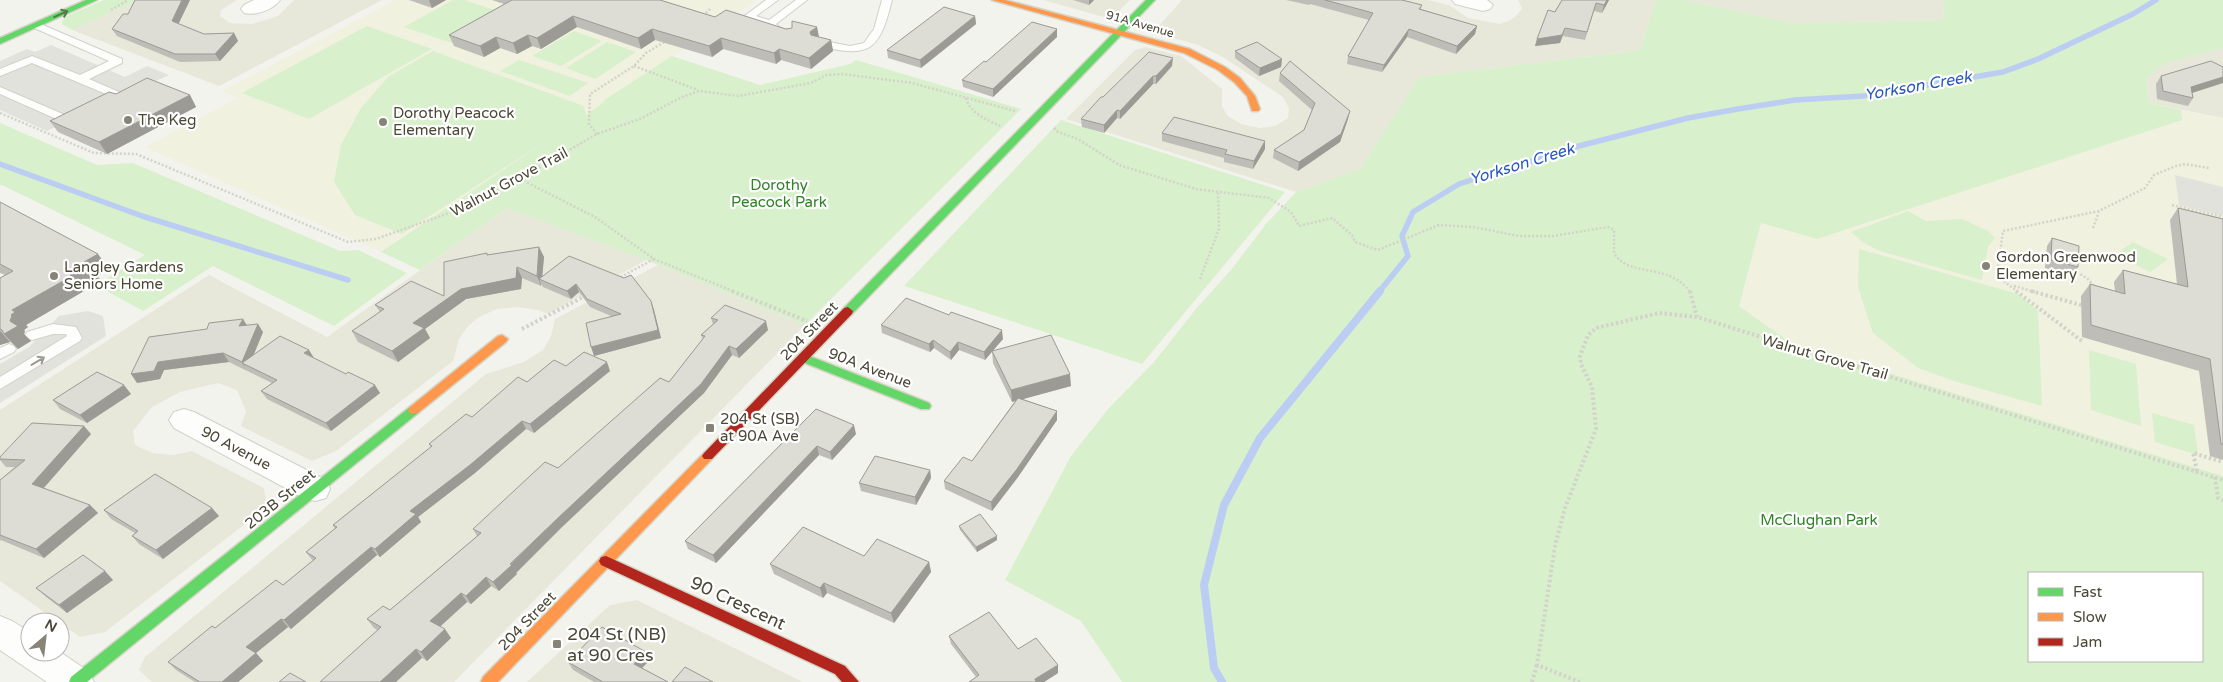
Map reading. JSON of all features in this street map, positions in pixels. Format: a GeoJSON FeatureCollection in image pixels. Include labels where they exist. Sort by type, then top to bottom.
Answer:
{"type":"FeatureCollection","features":[{"type":"Feature","properties":{"kind":"street"},"geometry":{"type":"LineString","coordinates":[[0,41],[92,0]]}},
{"type":"Feature","properties":{"kind":"street"},"geometry":{"type":"LineString","coordinates":[[251,9],[270,0]]}},
{"type":"Feature","properties":{"kind":"street","name":"91A Avenue"},"geometry":{"type":"LineString","coordinates":[[996,0],[1187,51],[1202,58],[1238,82],[1251,95],[1254,109]]}},
{"type":"Feature","properties":{"kind":"street","name":"204 Street"},"geometry":{"type":"LineString","coordinates":[[488,682],[1151,0]]}},
{"type":"Feature","properties":{"kind":"street"},"geometry":{"type":"LineString","coordinates":[[1462,0],[1483,5]]}},
{"type":"Feature","properties":{"kind":"street","name":"203B Street"},"geometry":{"type":"LineString","coordinates":[[76,682],[502,339]]}},
{"type":"Feature","properties":{"kind":"street","name":"90A Avenue"},"geometry":{"type":"LineString","coordinates":[[804,358],[925,406]]}},
{"type":"Feature","properties":{"kind":"street","name":"90 Avenue"},"geometry":{"type":"LineString","coordinates":[[184,420],[315,489]]}},
{"type":"Feature","properties":{"kind":"street","name":"90 Crescent"},"geometry":{"type":"LineString","coordinates":[[606,560],[840,670],[852,682]]}},
{"type":"Feature","properties":{"kind":"street"},"geometry":{"type":"LineString","coordinates":[[0,631],[20,645]]}},
{"type":"Feature","properties":{"kind":"street"},"geometry":{"type":"LineString","coordinates":[[46,662],[76,682]]}},
{"type":"Feature","properties":{"kind":"lane"},"geometry":{"type":"LineString","coordinates":[[773,0],[748,17],[771,24],[776,30],[789,36]]}},
{"type":"Feature","properties":{"kind":"lane"},"geometry":{"type":"LineString","coordinates":[[771,24],[774,19],[802,0]]}},
{"type":"Feature","properties":{"kind":"lane"},"geometry":{"type":"LineString","coordinates":[[819,43],[841,49],[857,50],[866,47],[878,36],[887,0]]}},
{"type":"Feature","properties":{"kind":"lane"},"geometry":{"type":"LineString","coordinates":[[36,25],[118,61],[80,79]]}},
{"type":"Feature","properties":{"kind":"lane"},"geometry":{"type":"LineString","coordinates":[[0,73],[32,59],[115,94],[98,102]]}},
{"type":"Feature","properties":{"kind":"lane"},"geometry":{"type":"LineString","coordinates":[[0,90],[65,119],[82,111]]}},
{"type":"Feature","properties":{"kind":"lane"},"geometry":{"type":"LineString","coordinates":[[0,384],[75,338],[71,330],[53,329],[32,335]]}},
{"type":"Feature","properties":{"kind":"path"},"geometry":{"type":"LineString","coordinates":[[697,22],[710,10]]}},
{"type":"Feature","properties":{"kind":"path"},"geometry":{"type":"LineString","coordinates":[[597,134],[589,124],[590,94],[634,66],[646,53],[671,38]]}},
{"type":"Feature","properties":{"kind":"path"},"geometry":{"type":"LineString","coordinates":[[634,66],[699,90],[738,96],[811,83],[827,76],[842,74],[912,83],[1022,114]]}},
{"type":"Feature","properties":{"kind":"path","name":"Walnut Grove Trail"},"geometry":{"type":"LineString","coordinates":[[0,113],[94,153],[136,154],[348,242],[376,239],[452,212],[519,179],[597,134],[640,119],[699,90]]}},
{"type":"Feature","properties":{"kind":"path"},"geometry":{"type":"LineString","coordinates":[[966,98],[972,109],[981,117],[1008,128]]}},
{"type":"Feature","properties":{"kind":"path"},"geometry":{"type":"LineString","coordinates":[[1051,124],[1058,132],[1078,139],[1119,165],[1196,189],[1269,198],[1291,212],[1299,226],[1302,227],[1332,218],[1352,235],[1355,242],[1378,250],[1439,225],[1473,227],[1519,236],[1553,236],[1608,227],[1614,230],[1616,234],[1613,250],[1615,257],[1624,264],[1678,278],[1689,289],[1697,317]]}},
{"type":"Feature","properties":{"kind":"path"},"geometry":{"type":"LineString","coordinates":[[2082,341],[1997,276],[2003,232],[2029,224],[2099,211],[2146,188],[2154,175],[2165,170],[2185,164],[2209,168]]}},
{"type":"Feature","properties":{"kind":"path"},"geometry":{"type":"LineString","coordinates":[[519,179],[595,217],[654,259],[814,324]]}},
{"type":"Feature","properties":{"kind":"path"},"geometry":{"type":"LineString","coordinates":[[1200,278],[1219,229],[1218,193]]}},
{"type":"Feature","properties":{"kind":"path"},"geometry":{"type":"LineString","coordinates":[[2172,205],[2223,217]]}},
{"type":"Feature","properties":{"kind":"path"},"geometry":{"type":"LineString","coordinates":[[2093,228],[2099,211]]}},
{"type":"Feature","properties":{"kind":"path"},"geometry":{"type":"LineString","coordinates":[[2215,215],[2217,224]]}},
{"type":"Feature","properties":{"kind":"path"},"geometry":{"type":"LineString","coordinates":[[608,284],[654,259]]}},
{"type":"Feature","properties":{"kind":"path"},"geometry":{"type":"LineString","coordinates":[[2077,272],[2088,280],[2097,292]]}},
{"type":"Feature","properties":{"kind":"path"},"geometry":{"type":"LineString","coordinates":[[2011,285],[2081,305]]}},
{"type":"Feature","properties":{"kind":"path"},"geometry":{"type":"LineString","coordinates":[[538,322],[591,293]]}},
{"type":"Feature","properties":{"kind":"path","name":"Walnut Grove Trail"},"geometry":{"type":"LineString","coordinates":[[1532,682],[1538,664],[1555,546],[1565,508],[1596,429],[1592,387],[1580,356],[1588,335],[1596,328],[1659,313],[1697,317],[2223,480]]}},
{"type":"Feature","properties":{"kind":"path"},"geometry":{"type":"LineString","coordinates":[[2197,471],[2193,453],[2223,462]]}},
{"type":"Feature","properties":{"kind":"path"},"geometry":{"type":"LineString","coordinates":[[2215,477],[2218,498],[2223,500]]}},
{"type":"Feature","properties":{"kind":"path"},"geometry":{"type":"LineString","coordinates":[[1538,664],[1580,682]]}},
{"type":"Feature","properties":{"kind":"shaded area"},"geometry":{"type":"Polygon","coordinates":[[[138,0],[237,0],[221,10],[220,16],[230,23],[252,24],[278,16],[294,0],[382,0],[219,86],[72,30],[138,0]]]}},
{"type":"Feature","properties":{"kind":"shaded area","name":"Dorothy Peacock Elementary"},"geometry":{"type":"Polygon","coordinates":[[[396,0],[757,0],[381,252],[145,147],[238,98],[222,91],[396,0]]]}},
{"type":"Feature","properties":{"kind":"shaded area"},"geometry":{"type":"Polygon","coordinates":[[[1043,0],[1130,0],[1111,19],[1043,0]]]}},
{"type":"Feature","properties":{"kind":"shaded area"},"geometry":{"type":"Polygon","coordinates":[[[1182,0],[1427,0],[1449,5],[1468,18],[1500,24],[1511,20],[1518,14],[1522,8],[1518,0],[1656,0],[1640,50],[1419,77],[1360,169],[1296,192],[1066,119],[1135,50],[1146,47],[1181,56],[1222,89],[1222,107],[1228,116],[1241,124],[1260,128],[1275,126],[1288,118],[1289,108],[1283,97],[1223,57],[1198,45],[1167,36],[1157,28],[1182,0]]]}},
{"type":"Feature","properties":{"kind":"shaded area"},"geometry":{"type":"Polygon","coordinates":[[[1683,0],[1944,0],[1943,20],[1794,23],[1683,0]]]}},
{"type":"Feature","properties":{"kind":"shaded area"},"geometry":{"type":"Polygon","coordinates":[[[51,45],[125,77],[147,66],[169,75],[47,131],[0,110],[0,61],[27,49],[35,52],[51,45]]]}},
{"type":"Feature","properties":{"kind":"shaded area"},"geometry":{"type":"Polygon","coordinates":[[[2223,48],[2223,118],[2149,103],[2146,78],[2164,63],[2223,48]]]}},
{"type":"Feature","properties":{"kind":"shaded area","name":"Gordon Greenwood Elementary"},"geometry":{"type":"Polygon","coordinates":[[[2181,110],[2223,118],[2223,476],[1791,343],[1739,306],[1761,223],[1817,239],[2182,120],[2181,110]]]}},
{"type":"Feature","properties":{"kind":"shaded area"},"geometry":{"type":"Polygon","coordinates":[[[2175,175],[2223,187],[2223,216],[2179,205],[2175,175]]]}},
{"type":"Feature","properties":{"kind":"shaded area"},"geometry":{"type":"Polygon","coordinates":[[[507,208],[646,260],[548,314],[538,310],[516,307],[497,309],[479,317],[468,326],[459,339],[453,361],[336,451],[312,461],[241,426],[246,411],[237,390],[218,383],[180,392],[152,407],[133,431],[135,445],[152,453],[173,455],[192,451],[264,488],[267,507],[105,632],[80,637],[70,630],[70,612],[44,612],[0,581],[0,410],[209,275],[327,337],[507,208]]]}},
{"type":"Feature","properties":{"kind":"shaded area"},"geometry":{"type":"Polygon","coordinates":[[[658,265],[805,325],[454,682],[152,682],[139,670],[145,657],[486,374],[524,362],[543,350],[551,336],[555,319],[658,265]]]}},
{"type":"Feature","properties":{"kind":"shaded area"},"geometry":{"type":"Polygon","coordinates":[[[88,311],[103,316],[106,336],[0,403],[0,364],[29,347],[59,316],[88,311]]]}},
{"type":"Feature","properties":{"kind":"shaded area"},"geometry":{"type":"Polygon","coordinates":[[[637,600],[803,682],[527,682],[610,605],[637,600]]]}},
{"type":"Feature","properties":{"kind":"green space"},"geometry":{"type":"Polygon","coordinates":[[[104,0],[138,0],[72,30],[62,24],[62,21],[67,16],[104,0]]]}},
{"type":"Feature","properties":{"kind":"green space"},"geometry":{"type":"Polygon","coordinates":[[[453,0],[464,0],[504,13],[452,43],[404,27],[453,0]]]}},
{"type":"Feature","properties":{"kind":"green space","name":"McClughan Park"},"geometry":{"type":"Polygon","coordinates":[[[1656,0],[1683,0],[1794,23],[1943,20],[1944,0],[2223,0],[2223,48],[2165,63],[2146,78],[2149,103],[2181,110],[2182,120],[1817,239],[1761,223],[1739,306],[1791,343],[2223,476],[2223,682],[1122,682],[1081,621],[1005,580],[1071,456],[1108,409],[1154,362],[1195,310],[1231,270],[1266,224],[1296,192],[1360,169],[1419,77],[1640,50],[1656,0]]]}},
{"type":"Feature","properties":{"kind":"green space"},"geometry":{"type":"Polygon","coordinates":[[[367,26],[432,49],[309,119],[242,93],[367,26]]]}},
{"type":"Feature","properties":{"kind":"green space"},"geometry":{"type":"Polygon","coordinates":[[[574,31],[602,41],[561,66],[532,56],[574,31]]]}},
{"type":"Feature","properties":{"kind":"green space"},"geometry":{"type":"Polygon","coordinates":[[[607,42],[636,52],[595,79],[566,68],[607,42]]]}},
{"type":"Feature","properties":{"kind":"green space","name":"Dorothy Peacock Park"},"geometry":{"type":"Polygon","coordinates":[[[433,51],[584,106],[586,115],[603,101],[672,56],[760,85],[850,64],[856,60],[1021,109],[805,325],[646,260],[507,208],[420,270],[381,252],[549,139],[402,234],[355,215],[334,182],[341,145],[361,108],[389,76],[433,51]]]}},
{"type":"Feature","properties":{"kind":"green space"},"geometry":{"type":"Polygon","coordinates":[[[519,60],[588,83],[570,96],[500,71],[519,60]]]}},
{"type":"Feature","properties":{"kind":"green space"},"geometry":{"type":"Polygon","coordinates":[[[1061,120],[1285,192],[1142,364],[904,286],[1061,120]]]}},
{"type":"Feature","properties":{"kind":"green space"},"geometry":{"type":"Polygon","coordinates":[[[0,123],[97,165],[133,163],[340,251],[358,250],[407,273],[334,326],[213,266],[143,311],[96,285],[145,255],[2,185],[0,186],[0,123]]]}},
{"type":"Feature","properties":{"kind":"green space"},"geometry":{"type":"Polygon","coordinates":[[[1908,211],[1926,221],[1962,219],[1988,231],[1995,238],[1988,247],[1982,280],[1880,251],[1864,243],[1851,232],[1908,211]]]}},
{"type":"Feature","properties":{"kind":"green space"},"geometry":{"type":"Polygon","coordinates":[[[2133,242],[2168,259],[2150,272],[2115,255],[2133,242]]]}},
{"type":"Feature","properties":{"kind":"green space"},"geometry":{"type":"Polygon","coordinates":[[[1859,249],[2018,294],[2038,311],[2042,406],[1957,382],[1918,368],[1873,333],[1858,287],[1859,249]]]}},
{"type":"Feature","properties":{"kind":"green space"},"geometry":{"type":"Polygon","coordinates":[[[2089,350],[2136,364],[2141,426],[2091,410],[2089,350]]]}},
{"type":"Feature","properties":{"kind":"green space"},"geometry":{"type":"Polygon","coordinates":[[[2152,413],[2194,425],[2198,455],[2155,442],[2152,413]]]}},
{"type":"Feature","properties":{"kind":"building"},"geometry":{"type":"Polygon","coordinates":[[[135,0],[182,0],[172,21],[204,34],[234,33],[215,54],[175,54],[112,29],[123,14],[128,14],[135,0]]]}},
{"type":"Feature","properties":{"kind":"building"},"geometry":{"type":"Polygon","coordinates":[[[512,0],[660,0],[715,17],[726,10],[786,29],[792,28],[792,21],[817,27],[810,32],[811,35],[831,40],[809,58],[779,49],[774,53],[721,38],[709,46],[652,29],[638,38],[573,16],[537,38],[528,35],[513,43],[496,37],[480,46],[449,35],[512,0]]]}},
{"type":"Feature","properties":{"kind":"building"},"geometry":{"type":"Polygon","coordinates":[[[1325,0],[1402,0],[1422,5],[1419,9],[1477,26],[1457,46],[1409,29],[1384,65],[1348,56],[1373,13],[1325,0]]]}},
{"type":"Feature","properties":{"kind":"building"},"geometry":{"type":"Polygon","coordinates":[[[1562,0],[1607,0],[1604,5],[1596,3],[1587,32],[1565,28],[1562,35],[1537,39],[1548,10],[1555,12],[1562,0]]]}},
{"type":"Feature","properties":{"kind":"building"},"geometry":{"type":"Polygon","coordinates":[[[944,7],[975,16],[920,60],[887,50],[944,7]]]}},
{"type":"Feature","properties":{"kind":"building"},"geometry":{"type":"Polygon","coordinates":[[[1032,22],[1057,29],[993,89],[962,80],[984,61],[986,62],[1032,22]]]}},
{"type":"Feature","properties":{"kind":"building"},"geometry":{"type":"Polygon","coordinates":[[[1257,42],[1282,59],[1260,68],[1235,51],[1257,42]]]}},
{"type":"Feature","properties":{"kind":"building"},"geometry":{"type":"Polygon","coordinates":[[[1149,52],[1173,58],[1120,111],[1117,110],[1104,125],[1081,119],[1101,97],[1149,52]]]}},
{"type":"Feature","properties":{"kind":"building"},"geometry":{"type":"Polygon","coordinates":[[[1290,61],[1350,111],[1341,134],[1299,162],[1274,150],[1304,130],[1315,103],[1280,73],[1290,61]]]}},
{"type":"Feature","properties":{"kind":"building"},"geometry":{"type":"Polygon","coordinates":[[[2211,61],[2223,67],[2223,77],[2191,87],[2193,98],[2163,91],[2161,76],[2211,61]]]}},
{"type":"Feature","properties":{"kind":"building"},"geometry":{"type":"Polygon","coordinates":[[[147,78],[190,95],[99,142],[50,121],[109,92],[116,94],[147,78]]]}},
{"type":"Feature","properties":{"kind":"building"},"geometry":{"type":"Polygon","coordinates":[[[1174,117],[1265,141],[1254,161],[1225,154],[1227,150],[1162,133],[1174,117]]]}},
{"type":"Feature","properties":{"kind":"building","name":"Langley Gardens Seniors Home"},"geometry":{"type":"Polygon","coordinates":[[[0,202],[98,254],[84,262],[88,264],[70,275],[72,276],[12,310],[15,312],[11,315],[10,321],[18,326],[4,334],[0,329],[0,278],[13,271],[0,264],[0,202]]]}},
{"type":"Feature","properties":{"kind":"building"},"geometry":{"type":"Polygon","coordinates":[[[2178,208],[2223,219],[2223,444],[2221,444],[2210,359],[2091,325],[2090,284],[2125,294],[2123,270],[2188,287],[2178,208]]]}},
{"type":"Feature","properties":{"kind":"building"},"geometry":{"type":"Polygon","coordinates":[[[2052,238],[2079,246],[2078,267],[2051,260],[2052,238]]]}},
{"type":"Feature","properties":{"kind":"building"},"geometry":{"type":"Polygon","coordinates":[[[539,247],[537,276],[517,267],[516,278],[461,289],[413,323],[424,328],[392,351],[352,331],[384,309],[375,305],[411,281],[444,296],[444,262],[487,253],[487,255],[539,247]]]}},
{"type":"Feature","properties":{"kind":"building"},"geometry":{"type":"Polygon","coordinates":[[[569,256],[624,278],[631,275],[651,301],[658,330],[591,347],[586,323],[621,314],[587,299],[576,284],[567,291],[539,279],[569,256]]]}},
{"type":"Feature","properties":{"kind":"building"},"geometry":{"type":"Polygon","coordinates":[[[906,298],[949,315],[951,312],[1002,330],[984,352],[958,342],[950,352],[933,340],[929,344],[881,325],[906,298]]]}},
{"type":"Feature","properties":{"kind":"building"},"geometry":{"type":"Polygon","coordinates":[[[725,305],[766,321],[736,349],[729,346],[701,384],[558,518],[493,582],[486,577],[466,596],[461,593],[430,621],[445,629],[421,652],[416,649],[380,682],[320,682],[381,627],[367,619],[383,606],[390,610],[481,533],[473,529],[545,462],[558,468],[660,378],[669,382],[705,336],[701,335],[718,320],[711,318],[725,305]]]}},
{"type":"Feature","properties":{"kind":"building"},"geometry":{"type":"Polygon","coordinates":[[[243,319],[239,326],[258,324],[242,362],[223,353],[158,362],[154,371],[131,374],[149,337],[207,329],[209,323],[243,319]]]}},
{"type":"Feature","properties":{"kind":"building"},"geometry":{"type":"Polygon","coordinates":[[[1051,335],[1070,374],[1011,390],[992,351],[1051,335]]]}},
{"type":"Feature","properties":{"kind":"building"},"geometry":{"type":"Polygon","coordinates":[[[280,336],[309,350],[304,353],[346,374],[348,372],[375,385],[326,423],[261,391],[277,380],[242,363],[280,336]]]}},
{"type":"Feature","properties":{"kind":"building"},"geometry":{"type":"Polygon","coordinates":[[[584,352],[607,362],[530,424],[522,421],[470,465],[410,511],[416,514],[375,549],[371,547],[284,620],[281,619],[246,647],[256,653],[222,682],[200,682],[168,662],[212,626],[215,628],[276,580],[283,585],[316,558],[306,552],[337,527],[333,525],[432,446],[429,444],[466,414],[472,417],[518,377],[527,382],[554,360],[566,366],[584,352]]]}},
{"type":"Feature","properties":{"kind":"building"},"geometry":{"type":"Polygon","coordinates":[[[97,372],[124,385],[80,415],[53,400],[97,372]]]}},
{"type":"Feature","properties":{"kind":"building"},"geometry":{"type":"Polygon","coordinates":[[[1018,398],[1057,411],[1017,469],[991,502],[944,481],[963,457],[972,461],[1018,398]]]}},
{"type":"Feature","properties":{"kind":"building"},"geometry":{"type":"Polygon","coordinates":[[[816,409],[854,425],[830,452],[817,446],[713,555],[685,541],[816,409]]]}},
{"type":"Feature","properties":{"kind":"building"},"geometry":{"type":"Polygon","coordinates":[[[32,423],[84,426],[32,484],[90,505],[36,549],[0,535],[0,480],[25,460],[0,459],[0,457],[32,423]]]}},
{"type":"Feature","properties":{"kind":"building"},"geometry":{"type":"Polygon","coordinates":[[[875,456],[930,470],[915,497],[859,483],[875,456]]]}},
{"type":"Feature","properties":{"kind":"building"},"geometry":{"type":"Polygon","coordinates":[[[155,474],[212,508],[156,550],[132,536],[138,531],[104,510],[155,474]]]}},
{"type":"Feature","properties":{"kind":"building"},"geometry":{"type":"Polygon","coordinates":[[[980,514],[997,536],[976,547],[959,526],[980,514]]]}},
{"type":"Feature","properties":{"kind":"building"},"geometry":{"type":"Polygon","coordinates":[[[803,527],[864,556],[877,539],[929,562],[891,613],[824,583],[820,588],[770,564],[803,527]]]}},
{"type":"Feature","properties":{"kind":"building"},"geometry":{"type":"Polygon","coordinates":[[[83,555],[105,571],[59,605],[36,588],[83,555]]]}},
{"type":"Feature","properties":{"kind":"building"},"geometry":{"type":"Polygon","coordinates":[[[989,612],[1018,649],[1036,638],[1058,665],[1035,679],[1036,682],[969,682],[979,675],[949,636],[989,612]]]}},
{"type":"Feature","properties":{"kind":"building"},"geometry":{"type":"Polygon","coordinates":[[[602,627],[646,652],[634,664],[668,682],[603,682],[568,662],[602,627]]]}},
{"type":"Feature","properties":{"kind":"building"},"geometry":{"type":"Polygon","coordinates":[[[685,667],[713,682],[672,682],[685,667]]]}},
{"type":"Feature","properties":{"kind":"building"},"geometry":{"type":"Polygon","coordinates":[[[290,673],[306,682],[279,682],[290,673]]]}},
{"type":"Feature","properties":{"kind":"waterway","name":"Yorkson Creek"},"geometry":{"type":"LineString","coordinates":[[1379,292],[1408,256],[1402,236],[1413,212],[1459,184],[1575,147],[1688,118],[1795,100],[1863,96],[2003,72],[2038,59],[2133,14],[2156,0]]}},
{"type":"Feature","properties":{"kind":"waterway"},"geometry":{"type":"LineString","coordinates":[[0,164],[142,216],[348,280]]}},
{"type":"Feature","properties":{"kind":"waterway","name":"Yorkson Creek"},"geometry":{"type":"LineString","coordinates":[[1222,682],[1214,668],[1204,585],[1224,505],[1260,438],[1380,291]]}},
{"type":"Feature","properties":{"kind":"traffic: fast"},"geometry":{"type":"LineString","coordinates":[[0,41],[93,0]]}},
{"type":"Feature","properties":{"kind":"traffic: fast"},"geometry":{"type":"LineString","coordinates":[[848,311],[1151,0]]}},
{"type":"Feature","properties":{"kind":"traffic: fast"},"geometry":{"type":"LineString","coordinates":[[804,358],[925,406]]}},
{"type":"Feature","properties":{"kind":"traffic: fast"},"geometry":{"type":"LineString","coordinates":[[76,682],[414,410]]}},
{"type":"Feature","properties":{"kind":"traffic: slow"},"geometry":{"type":"LineString","coordinates":[[996,0],[1187,51],[1222,68],[1230,74],[1251,96],[1255,109]]}},
{"type":"Feature","properties":{"kind":"traffic: slow"},"geometry":{"type":"LineString","coordinates":[[414,410],[502,339]]}},
{"type":"Feature","properties":{"kind":"traffic: slow"},"geometry":{"type":"LineString","coordinates":[[488,682],[708,456]]}},
{"type":"Feature","properties":{"kind":"traffic: jam"},"geometry":{"type":"LineString","coordinates":[[708,456],[848,311]]}},
{"type":"Feature","properties":{"kind":"traffic: jam"},"geometry":{"type":"LineString","coordinates":[[606,561],[840,670],[852,682]]}},
{"type":"Feature","properties":{"kind":"place","name":"The Keg"},"geometry":{"type":"Point","coordinates":[128,120]}},
{"type":"Feature","properties":{"kind":"place","name":"Dorothy Peacock Elementary"},"geometry":{"type":"Point","coordinates":[383,122]}},
{"type":"Feature","properties":{"kind":"place","name":"Gordon Greenwood Elementary"},"geometry":{"type":"Point","coordinates":[1986,266]}},
{"type":"Feature","properties":{"kind":"place","name":"Langley Gardens Seniors Home"},"geometry":{"type":"Point","coordinates":[54,276]}},
{"type":"Feature","properties":{"kind":"place","name":"204 St (SB) at 90A Ave"},"geometry":{"type":"Point","coordinates":[710,428]}},
{"type":"Feature","properties":{"kind":"place","name":"204 St (NB) at 90 Cres"},"geometry":{"type":"Point","coordinates":[557,644]}}]}
